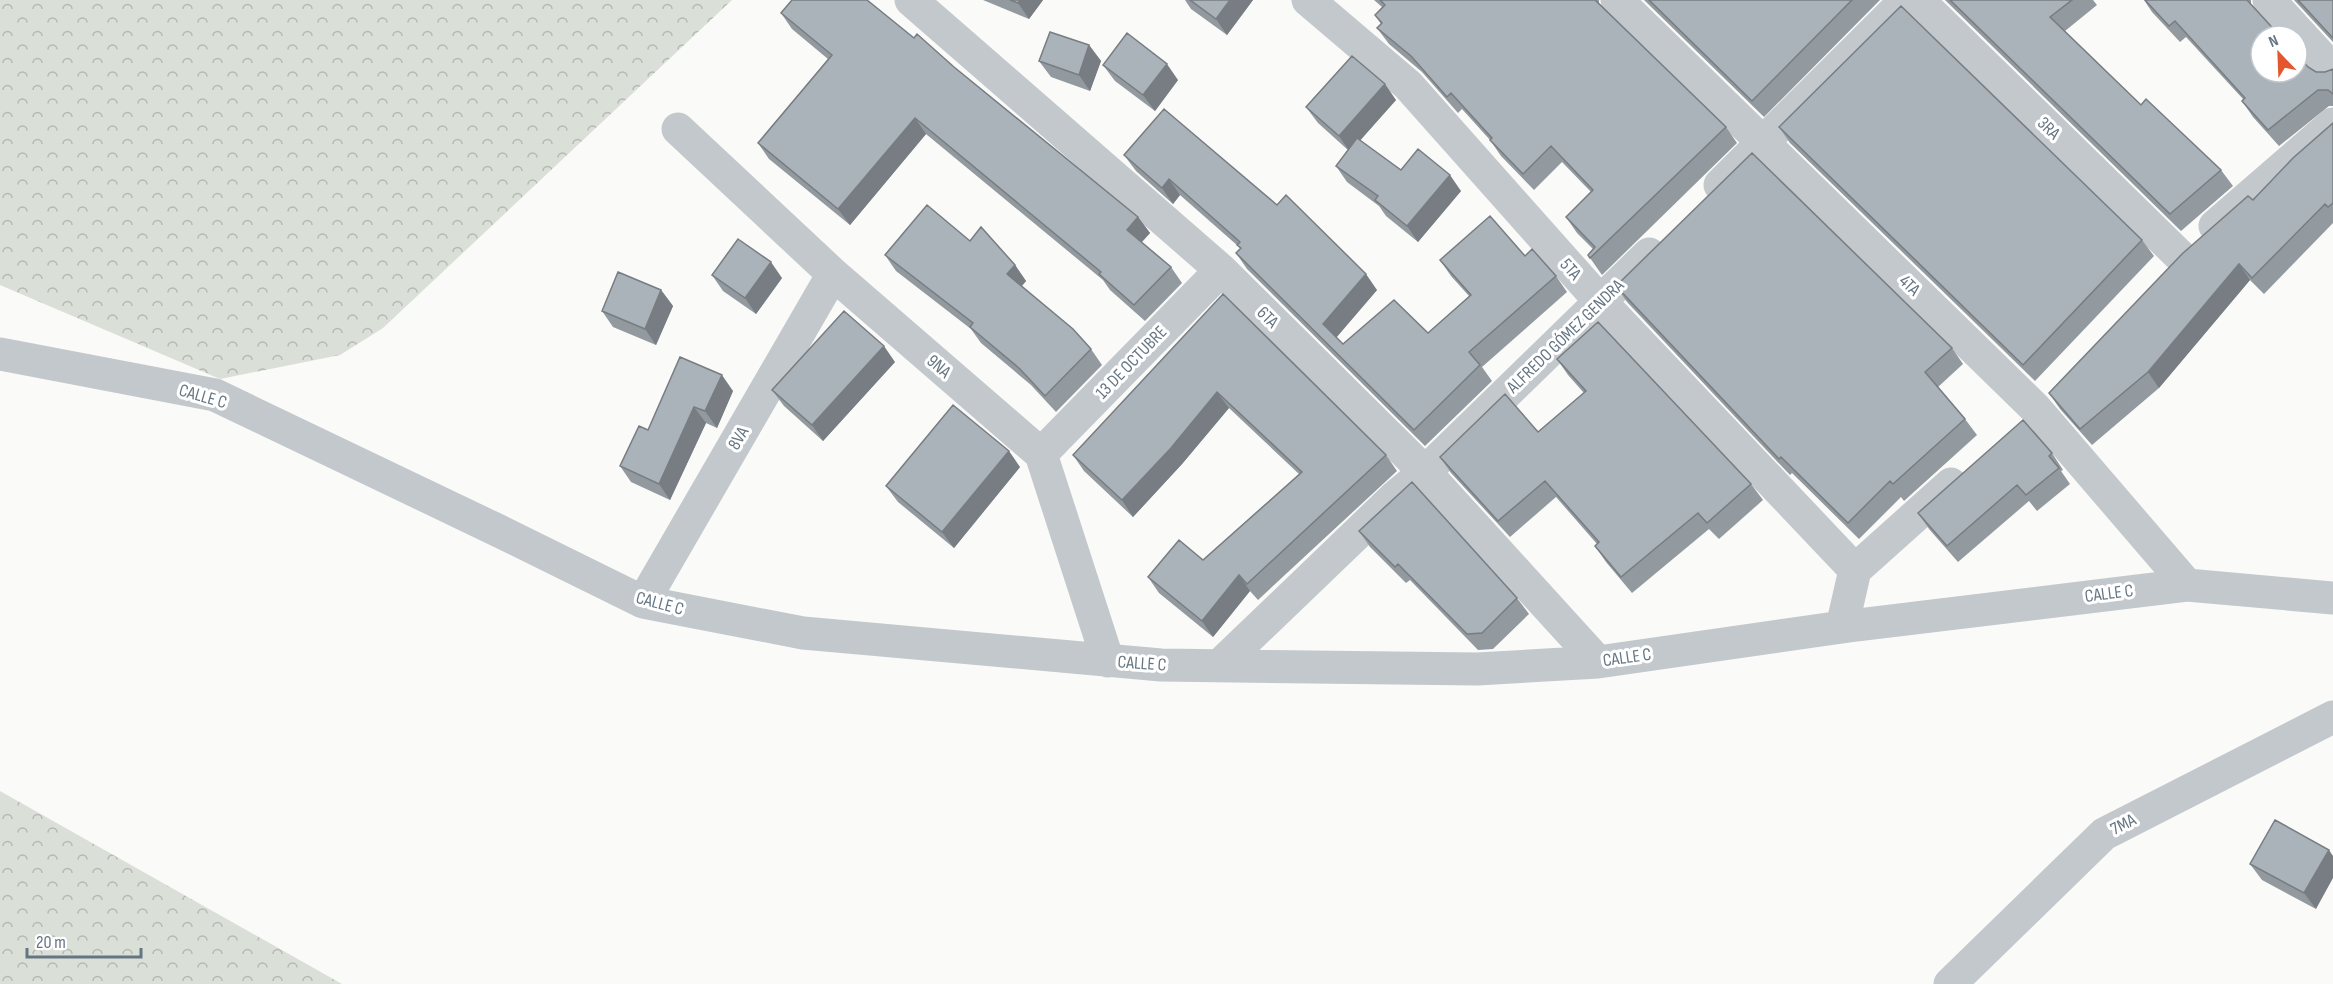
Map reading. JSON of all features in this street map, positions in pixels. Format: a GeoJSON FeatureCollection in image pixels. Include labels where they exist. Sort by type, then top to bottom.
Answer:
{"type":"FeatureCollection","features":[{"type":"Feature","properties":{"kind":"street","name":"6TA"},"geometry":{"type":"LineString","coordinates":[[911,0],[1221,270],[1425,472],[1598,662]]}},
{"type":"Feature","properties":{"kind":"street","name":"5TA"},"geometry":{"type":"LineString","coordinates":[[1308,0],[1408,85],[1600,301],[1855,570]]}},
{"type":"Feature","properties":{"kind":"street","name":"4TA"},"geometry":{"type":"LineString","coordinates":[[1617,0],[2036,408],[2187,585]]}},
{"type":"Feature","properties":{"kind":"street"},"geometry":{"type":"LineString","coordinates":[[1699,206],[1906,0]]}},
{"type":"Feature","properties":{"kind":"street","name":"3RA"},"geometry":{"type":"LineString","coordinates":[[1918,0],[2180,256]]}},
{"type":"Feature","properties":{"kind":"street"},"geometry":{"type":"LineString","coordinates":[[2269,0],[2333,70]]}},
{"type":"Feature","properties":{"kind":"street"},"geometry":{"type":"LineString","coordinates":[[2156,281],[2180,256],[2333,124]]}},
{"type":"Feature","properties":{"kind":"street","name":"9NA"},"geometry":{"type":"LineString","coordinates":[[678,129],[833,274],[1041,454]]}},
{"type":"Feature","properties":{"kind":"street","name":"ALFREDO GÓMEZ GENDRA"},"geometry":{"type":"LineString","coordinates":[[1219,666],[1395,497],[1425,472],[1674,230]]}},
{"type":"Feature","properties":{"kind":"street","name":"13 DE OCTUBRE"},"geometry":{"type":"LineString","coordinates":[[1041,454],[1221,270]]}},
{"type":"Feature","properties":{"kind":"street","name":"8VA"},"geometry":{"type":"LineString","coordinates":[[643,602],[833,274]]}},
{"type":"Feature","properties":{"kind":"street","name":"CALLE C"},"geometry":{"type":"LineString","coordinates":[[0,354],[215,395],[643,602],[803,633],[1108,661],[1219,666],[1477,669],[1598,662],[1842,627],[2187,585],[2333,598]]}},
{"type":"Feature","properties":{"kind":"street"},"geometry":{"type":"LineString","coordinates":[[2010,431],[2060,383]]}},
{"type":"Feature","properties":{"kind":"street"},"geometry":{"type":"LineString","coordinates":[[1041,454],[1108,661]]}},
{"type":"Feature","properties":{"kind":"street"},"geometry":{"type":"LineString","coordinates":[[1842,627],[1855,570],[1975,462]]}},
{"type":"Feature","properties":{"kind":"street","name":"7MA"},"geometry":{"type":"LineString","coordinates":[[1950,984],[2104,834],[2333,717]]}},
{"type":"Feature","properties":{"kind":"green space"},"geometry":{"type":"Polygon","coordinates":[[[0,0],[732,0],[383,328],[340,355],[220,379],[0,285],[0,0]]]}},
{"type":"Feature","properties":{"kind":"green space"},"geometry":{"type":"Polygon","coordinates":[[[0,791],[342,984],[0,984],[0,791]]]}},
{"type":"Feature","properties":{"kind":"building"},"geometry":{"type":"Polygon","coordinates":[[[792,0],[867,0],[914,38],[917,34],[954,67],[1138,217],[1127,230],[1171,267],[1134,305],[1099,274],[1101,272],[915,118],[838,209],[758,143],[832,55],[781,13],[792,0]]]}},
{"type":"Feature","properties":{"kind":"building"},"geometry":{"type":"Polygon","coordinates":[[[1190,0],[1230,0],[1216,19],[1190,0]]]}},
{"type":"Feature","properties":{"kind":"building"},"geometry":{"type":"Polygon","coordinates":[[[1380,0],[1595,0],[1726,127],[1590,258],[1588,255],[1595,247],[1566,217],[1593,190],[1551,146],[1523,174],[1490,140],[1492,138],[1451,93],[1447,97],[1411,56],[1377,28],[1382,23],[1375,15],[1385,5],[1380,0]]]}},
{"type":"Feature","properties":{"kind":"building"},"geometry":{"type":"Polygon","coordinates":[[[1649,0],[1852,0],[1752,101],[1649,0]]]}},
{"type":"Feature","properties":{"kind":"building"},"geometry":{"type":"Polygon","coordinates":[[[1950,0],[2072,0],[2050,17],[2141,105],[2146,99],[2221,170],[2170,214],[1950,0]]]}},
{"type":"Feature","properties":{"kind":"building"},"geometry":{"type":"Polygon","coordinates":[[[2145,0],[2247,0],[2269,24],[2249,24],[2249,84],[2309,84],[2309,68],[2316,72],[2333,69],[2333,94],[2328,90],[2318,90],[2268,130],[2242,101],[2245,98],[2175,21],[2169,26],[2145,0]]]}},
{"type":"Feature","properties":{"kind":"building"},"geometry":{"type":"Polygon","coordinates":[[[2298,0],[2333,0],[2333,38],[2298,0]]]}},
{"type":"Feature","properties":{"kind":"building"},"geometry":{"type":"Polygon","coordinates":[[[1901,6],[2142,240],[2023,365],[1779,127],[1901,6]]]}},
{"type":"Feature","properties":{"kind":"building"},"geometry":{"type":"Polygon","coordinates":[[[1050,32],[1089,45],[1079,75],[1039,61],[1050,32]]]}},
{"type":"Feature","properties":{"kind":"building"},"geometry":{"type":"Polygon","coordinates":[[[1127,33],[1167,64],[1143,95],[1103,65],[1127,33]]]}},
{"type":"Feature","properties":{"kind":"building"},"geometry":{"type":"Polygon","coordinates":[[[1352,56],[1385,84],[1339,136],[1306,107],[1352,56]]]}},
{"type":"Feature","properties":{"kind":"building"},"geometry":{"type":"Polygon","coordinates":[[[1164,109],[1277,205],[1286,195],[1366,274],[1323,324],[1343,344],[1394,300],[1428,333],[1471,295],[1440,260],[1490,216],[1525,256],[1532,249],[1556,276],[1469,352],[1480,365],[1414,430],[1236,253],[1241,248],[1237,245],[1240,242],[1169,179],[1162,188],[1124,155],[1164,109]]]}},
{"type":"Feature","properties":{"kind":"building"},"geometry":{"type":"Polygon","coordinates":[[[2333,123],[2333,203],[2328,207],[2325,204],[2252,278],[2239,264],[2148,372],[2080,429],[2049,393],[2182,254],[2248,196],[2253,200],[2293,158],[2333,123]]]}},
{"type":"Feature","properties":{"kind":"building"},"geometry":{"type":"Polygon","coordinates":[[[1357,138],[1401,170],[1418,149],[1450,175],[1407,226],[1375,200],[1378,196],[1336,166],[1357,138]]]}},
{"type":"Feature","properties":{"kind":"building"},"geometry":{"type":"Polygon","coordinates":[[[1752,153],[1952,348],[1925,372],[1965,419],[1893,484],[1890,481],[1848,523],[1781,457],[1779,459],[1616,286],[1752,153]]]}},
{"type":"Feature","properties":{"kind":"building"},"geometry":{"type":"Polygon","coordinates":[[[927,205],[970,241],[981,227],[1015,265],[1007,274],[1073,329],[1091,349],[1045,396],[1020,369],[970,327],[973,323],[885,255],[927,205]]]}},
{"type":"Feature","properties":{"kind":"building"},"geometry":{"type":"Polygon","coordinates":[[[738,239],[771,262],[745,298],[712,275],[738,239]]]}},
{"type":"Feature","properties":{"kind":"building"},"geometry":{"type":"Polygon","coordinates":[[[618,272],[661,290],[645,329],[602,311],[618,272]]]}},
{"type":"Feature","properties":{"kind":"building"},"geometry":{"type":"Polygon","coordinates":[[[1223,294],[1386,455],[1247,584],[1239,575],[1202,621],[1148,577],[1179,540],[1203,560],[1302,472],[1217,392],[1171,448],[1122,500],[1073,455],[1223,294]]]}},
{"type":"Feature","properties":{"kind":"building"},"geometry":{"type":"Polygon","coordinates":[[[844,311],[884,346],[812,425],[772,390],[844,311]]]}},
{"type":"Feature","properties":{"kind":"building"},"geometry":{"type":"Polygon","coordinates":[[[1598,322],[1751,484],[1707,523],[1698,513],[1621,577],[1595,546],[1599,542],[1545,481],[1498,521],[1440,457],[1505,394],[1538,432],[1586,391],[1557,359],[1598,322]]]}},
{"type":"Feature","properties":{"kind":"building"},"geometry":{"type":"Polygon","coordinates":[[[680,357],[722,375],[705,411],[694,407],[659,484],[620,466],[639,426],[648,430],[680,357]]]}},
{"type":"Feature","properties":{"kind":"building"},"geometry":{"type":"Polygon","coordinates":[[[953,405],[1009,451],[942,532],[886,486],[953,405]]]}},
{"type":"Feature","properties":{"kind":"building"},"geometry":{"type":"Polygon","coordinates":[[[2023,420],[2052,453],[2049,456],[2059,468],[2026,495],[2017,485],[1947,546],[1918,513],[2023,420]]]}},
{"type":"Feature","properties":{"kind":"building"},"geometry":{"type":"Polygon","coordinates":[[[1412,482],[1517,598],[1482,633],[1467,634],[1398,564],[1395,567],[1359,531],[1412,482]]]}},
{"type":"Feature","properties":{"kind":"building"},"geometry":{"type":"Polygon","coordinates":[[[2275,820],[2329,850],[2304,893],[2250,864],[2275,820]]]}}]}
